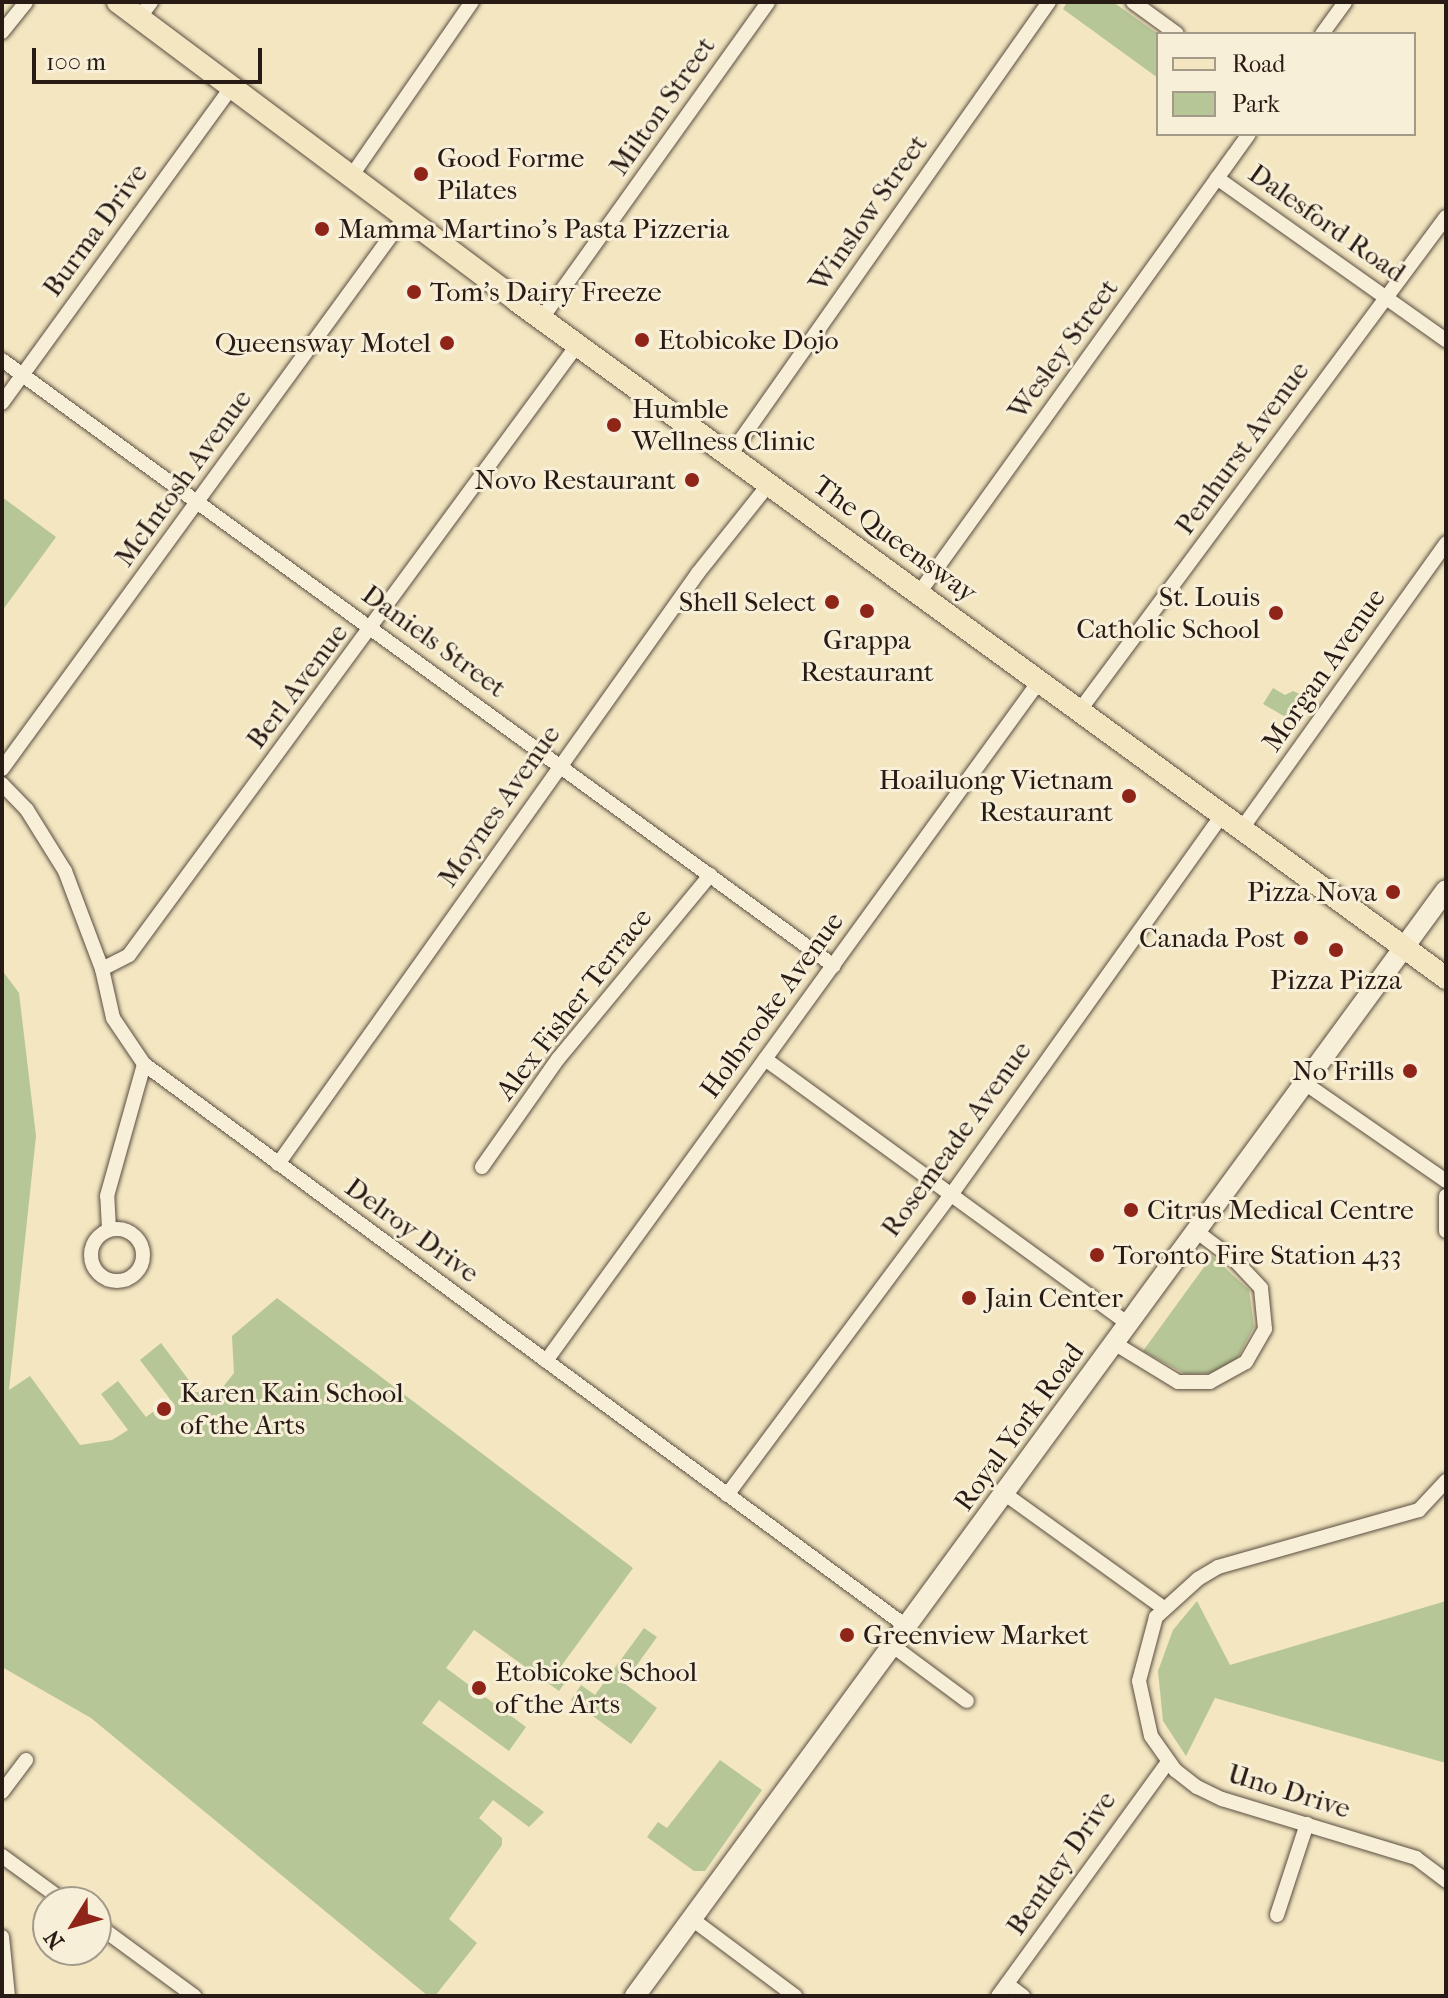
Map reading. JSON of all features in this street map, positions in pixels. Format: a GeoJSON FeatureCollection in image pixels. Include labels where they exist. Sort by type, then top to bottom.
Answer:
{"type":"FeatureCollection","features":[{"type":"Feature","properties":{"kind":"main road","name":"The Queensway"},"geometry":{"type":"LineString","coordinates":[[118,2],[145,10],[231,88],[350,178],[1446,978]]}},
{"type":"Feature","properties":{"kind":"main road","name":"Royal York Road"},"geometry":{"type":"LineString","coordinates":[[635,1996],[1446,890]]}},
{"type":"Feature","properties":{"kind":"street"},"geometry":{"type":"LineString","coordinates":[[2,32],[26,2]]}},
{"type":"Feature","properties":{"kind":"street"},"geometry":{"type":"LineString","coordinates":[[350,178],[472,2]]}},
{"type":"Feature","properties":{"kind":"street","name":"Milton Street"},"geometry":{"type":"LineString","coordinates":[[542,318],[768,2]]}},
{"type":"Feature","properties":{"kind":"street","name":"Winslow Street"},"geometry":{"type":"LineString","coordinates":[[730,455],[1049,2]]}},
{"type":"Feature","properties":{"kind":"street"},"geometry":{"type":"LineString","coordinates":[[1133,2],[1174,32]]}},
{"type":"Feature","properties":{"kind":"street"},"geometry":{"type":"LineString","coordinates":[[1323,32],[1345,2]]}},
{"type":"Feature","properties":{"kind":"street","name":"Burma Drive"},"geometry":{"type":"LineString","coordinates":[[2,403],[231,88]]}},
{"type":"Feature","properties":{"kind":"street","name":"Wesley Street"},"geometry":{"type":"LineString","coordinates":[[919,593],[1248,136]]}},
{"type":"Feature","properties":{"kind":"street","name":"Dalesford Road"},"geometry":{"type":"LineString","coordinates":[[1217,178],[1446,340]]}},
{"type":"Feature","properties":{"kind":"street","name":"Penhurst Avenue"},"geometry":{"type":"LineString","coordinates":[[1080,710],[1446,217]]}},
{"type":"Feature","properties":{"kind":"street","name":"McIntosh Avenue"},"geometry":{"type":"LineString","coordinates":[[2,769],[404,218]]}},
{"type":"Feature","properties":{"kind":"street","name":"Berl Avenue"},"geometry":{"type":"LineString","coordinates":[[102,969],[129,955],[373,628],[578,344]]}},
{"type":"Feature","properties":{"kind":"street","name":"Daniels Street"},"geometry":{"type":"LineString","coordinates":[[2,360],[834,966]]}},
{"type":"Feature","properties":{"kind":"street","name":"Moynes Avenue"},"geometry":{"type":"LineString","coordinates":[[278,1164],[560,765],[769,484]]}},
{"type":"Feature","properties":{"kind":"street","name":"Morgan Avenue"},"geometry":{"type":"LineString","coordinates":[[1243,827],[1446,543]]}},
{"type":"Feature","properties":{"kind":"street","name":"Holbrooke Avenue"},"geometry":{"type":"LineString","coordinates":[[546,1361],[1040,680]]}},
{"type":"Feature","properties":{"kind":"street","name":"Delroy Drive"},"geometry":{"type":"LineString","coordinates":[[2,784],[27,810],[65,871],[102,969],[113,1018],[144,1064],[907,1627]]}},
{"type":"Feature","properties":{"kind":"street","name":"Rosemeade Avenue"},"geometry":{"type":"LineString","coordinates":[[727,1495],[951,1195],[1223,813]]}},
{"type":"Feature","properties":{"kind":"street","name":"Alex Fisher Terrace"},"geometry":{"type":"LineString","coordinates":[[482,1167],[568,1047],[710,875]]}},
{"type":"Feature","properties":{"kind":"street"},"geometry":{"type":"LineString","coordinates":[[765,1059],[1129,1324]]}},
{"type":"Feature","properties":{"kind":"street"},"geometry":{"type":"LineString","coordinates":[[109,1229],[107,1196],[144,1064]]}},
{"type":"Feature","properties":{"kind":"street"},"geometry":{"type":"LineString","coordinates":[[1306,1084],[1446,1181]]}},
{"type":"Feature","properties":{"kind":"street"},"geometry":{"type":"LineString","coordinates":[[1446,1196],[1446,1231]]}},
{"type":"Feature","properties":{"kind":"street"},"geometry":{"type":"LineString","coordinates":[[1114,1343],[1178,1382],[1210,1382],[1246,1362],[1265,1329],[1261,1288],[1237,1262],[1196,1231]]}},
{"type":"Feature","properties":{"kind":"street"},"geometry":{"type":"LineString","coordinates":[[1005,1494],[1162,1607],[1218,1567],[1419,1510],[1446,1481]]}},
{"type":"Feature","properties":{"kind":"street","name":"Uno Drive"},"geometry":{"type":"LineString","coordinates":[[1162,1607],[1148,1637],[1139,1681],[1147,1726],[1168,1762],[1209,1794],[1416,1858],[1446,1881]]}},
{"type":"Feature","properties":{"kind":"street"},"geometry":{"type":"LineString","coordinates":[[893,1646],[967,1701]]}},
{"type":"Feature","properties":{"kind":"street"},"geometry":{"type":"LineString","coordinates":[[2,1792],[26,1760]]}},
{"type":"Feature","properties":{"kind":"street","name":"Bentley Drive"},"geometry":{"type":"LineString","coordinates":[[1002,1990],[1168,1762]]}},
{"type":"Feature","properties":{"kind":"street"},"geometry":{"type":"LineString","coordinates":[[1277,1915],[1307,1824]]}},
{"type":"Feature","properties":{"kind":"street"},"geometry":{"type":"LineString","coordinates":[[2,1857],[43,1886]]}},
{"type":"Feature","properties":{"kind":"street"},"geometry":{"type":"LineString","coordinates":[[692,1919],[795,1996]]}},
{"type":"Feature","properties":{"kind":"street"},"geometry":{"type":"LineString","coordinates":[[112,1936],[194,1996]]}},
{"type":"Feature","properties":{"kind":"street"},"geometry":{"type":"LineString","coordinates":[[2,1937],[8,1996]]}},
{"type":"Feature","properties":{"kind":"street"},"geometry":{"type":"LineString","coordinates":[[1002,1990],[1023,1996]]}},
{"type":"Feature","properties":{"kind":"green space"},"geometry":{"type":"Polygon","coordinates":[[[1067,2],[1113,2],[1156,33],[1156,77],[1063,9],[1067,2]]]}},
{"type":"Feature","properties":{"kind":"green space"},"geometry":{"type":"Polygon","coordinates":[[[2,497],[56,537],[2,611],[2,497]]]}},
{"type":"Feature","properties":{"kind":"green space"},"geometry":{"type":"Polygon","coordinates":[[[1273,688],[1285,695],[1293,691],[1302,695],[1289,719],[1263,704],[1273,688]]]}},
{"type":"Feature","properties":{"kind":"green space"},"geometry":{"type":"Polygon","coordinates":[[[2,970],[19,993],[36,1136],[9,1390],[30,1376],[80,1445],[112,1440],[128,1430],[101,1394],[118,1381],[146,1417],[170,1399],[140,1360],[161,1343],[191,1383],[181,1392],[219,1392],[234,1373],[232,1336],[277,1298],[633,1568],[559,1669],[569,1677],[559,1691],[474,1630],[446,1668],[526,1727],[509,1751],[439,1700],[422,1723],[544,1812],[529,1827],[493,1800],[479,1818],[502,1838],[502,1845],[449,1919],[477,1943],[435,1996],[428,1996],[91,1718],[2,1667],[2,970]]]}},
{"type":"Feature","properties":{"kind":"green space"},"geometry":{"type":"Polygon","coordinates":[[[1212,1256],[1249,1290],[1254,1327],[1237,1359],[1213,1373],[1185,1374],[1143,1351],[1212,1256]]]}},
{"type":"Feature","properties":{"kind":"green space"},"geometry":{"type":"Polygon","coordinates":[[[1197,1601],[1230,1665],[1446,1601],[1446,1763],[1215,1698],[1186,1756],[1163,1721],[1158,1671],[1173,1630],[1197,1601]]]}},
{"type":"Feature","properties":{"kind":"green space"},"geometry":{"type":"Polygon","coordinates":[[[644,1628],[657,1637],[624,1683],[657,1708],[631,1744],[571,1700],[581,1685],[595,1695],[644,1628]]]}},
{"type":"Feature","properties":{"kind":"green space"},"geometry":{"type":"Polygon","coordinates":[[[720,1760],[762,1790],[705,1871],[694,1871],[647,1837],[658,1822],[667,1828],[720,1760]]]}},
{"type":"Feature","properties":{"kind":"place","name":"Good Forme Pilates"},"geometry":{"type":"Point","coordinates":[421,174]}},
{"type":"Feature","properties":{"kind":"place","name":"Mamma Martino's Pasta Pizzeria"},"geometry":{"type":"Point","coordinates":[322,229]}},
{"type":"Feature","properties":{"kind":"place","name":"Tom's Dairy Freeze"},"geometry":{"type":"Point","coordinates":[414,292]}},
{"type":"Feature","properties":{"kind":"place","name":"Etobicoke Dojo"},"geometry":{"type":"Point","coordinates":[642,340]}},
{"type":"Feature","properties":{"kind":"place","name":"Queensway Motel"},"geometry":{"type":"Point","coordinates":[447,343]}},
{"type":"Feature","properties":{"kind":"place","name":"Humble Wellness Clinic"},"geometry":{"type":"Point","coordinates":[614,425]}},
{"type":"Feature","properties":{"kind":"place","name":"Novo Restaurant"},"geometry":{"type":"Point","coordinates":[692,480]}},
{"type":"Feature","properties":{"kind":"place","name":"Shell Select"},"geometry":{"type":"Point","coordinates":[832,602]}},
{"type":"Feature","properties":{"kind":"place","name":"Grappa Restaurant"},"geometry":{"type":"Point","coordinates":[867,611]}},
{"type":"Feature","properties":{"kind":"place","name":"St. Louis Catholic School"},"geometry":{"type":"Point","coordinates":[1276,613]}},
{"type":"Feature","properties":{"kind":"place","name":"Hoailuong Vietnam Restaurant"},"geometry":{"type":"Point","coordinates":[1129,796]}},
{"type":"Feature","properties":{"kind":"place","name":"Pizza Nova"},"geometry":{"type":"Point","coordinates":[1393,892]}},
{"type":"Feature","properties":{"kind":"place","name":"Canada Post"},"geometry":{"type":"Point","coordinates":[1301,938]}},
{"type":"Feature","properties":{"kind":"place","name":"Pizza Pizza"},"geometry":{"type":"Point","coordinates":[1336,950]}},
{"type":"Feature","properties":{"kind":"place","name":"No Frills"},"geometry":{"type":"Point","coordinates":[1410,1071]}},
{"type":"Feature","properties":{"kind":"place","name":"Citrus Medical Centre"},"geometry":{"type":"Point","coordinates":[1131,1210]}},
{"type":"Feature","properties":{"kind":"place","name":"Toronto Fire Station 433"},"geometry":{"type":"Point","coordinates":[1097,1255]}},
{"type":"Feature","properties":{"kind":"place","name":"Jain Center"},"geometry":{"type":"Point","coordinates":[969,1298]}},
{"type":"Feature","properties":{"kind":"place","name":"Karen Kain School of the Arts"},"geometry":{"type":"Point","coordinates":[164,1409]}},
{"type":"Feature","properties":{"kind":"place","name":"Greenview Market"},"geometry":{"type":"Point","coordinates":[847,1635]}},
{"type":"Feature","properties":{"kind":"place","name":"Etobicoke School of the Arts"},"geometry":{"type":"Point","coordinates":[479,1688]}}]}
